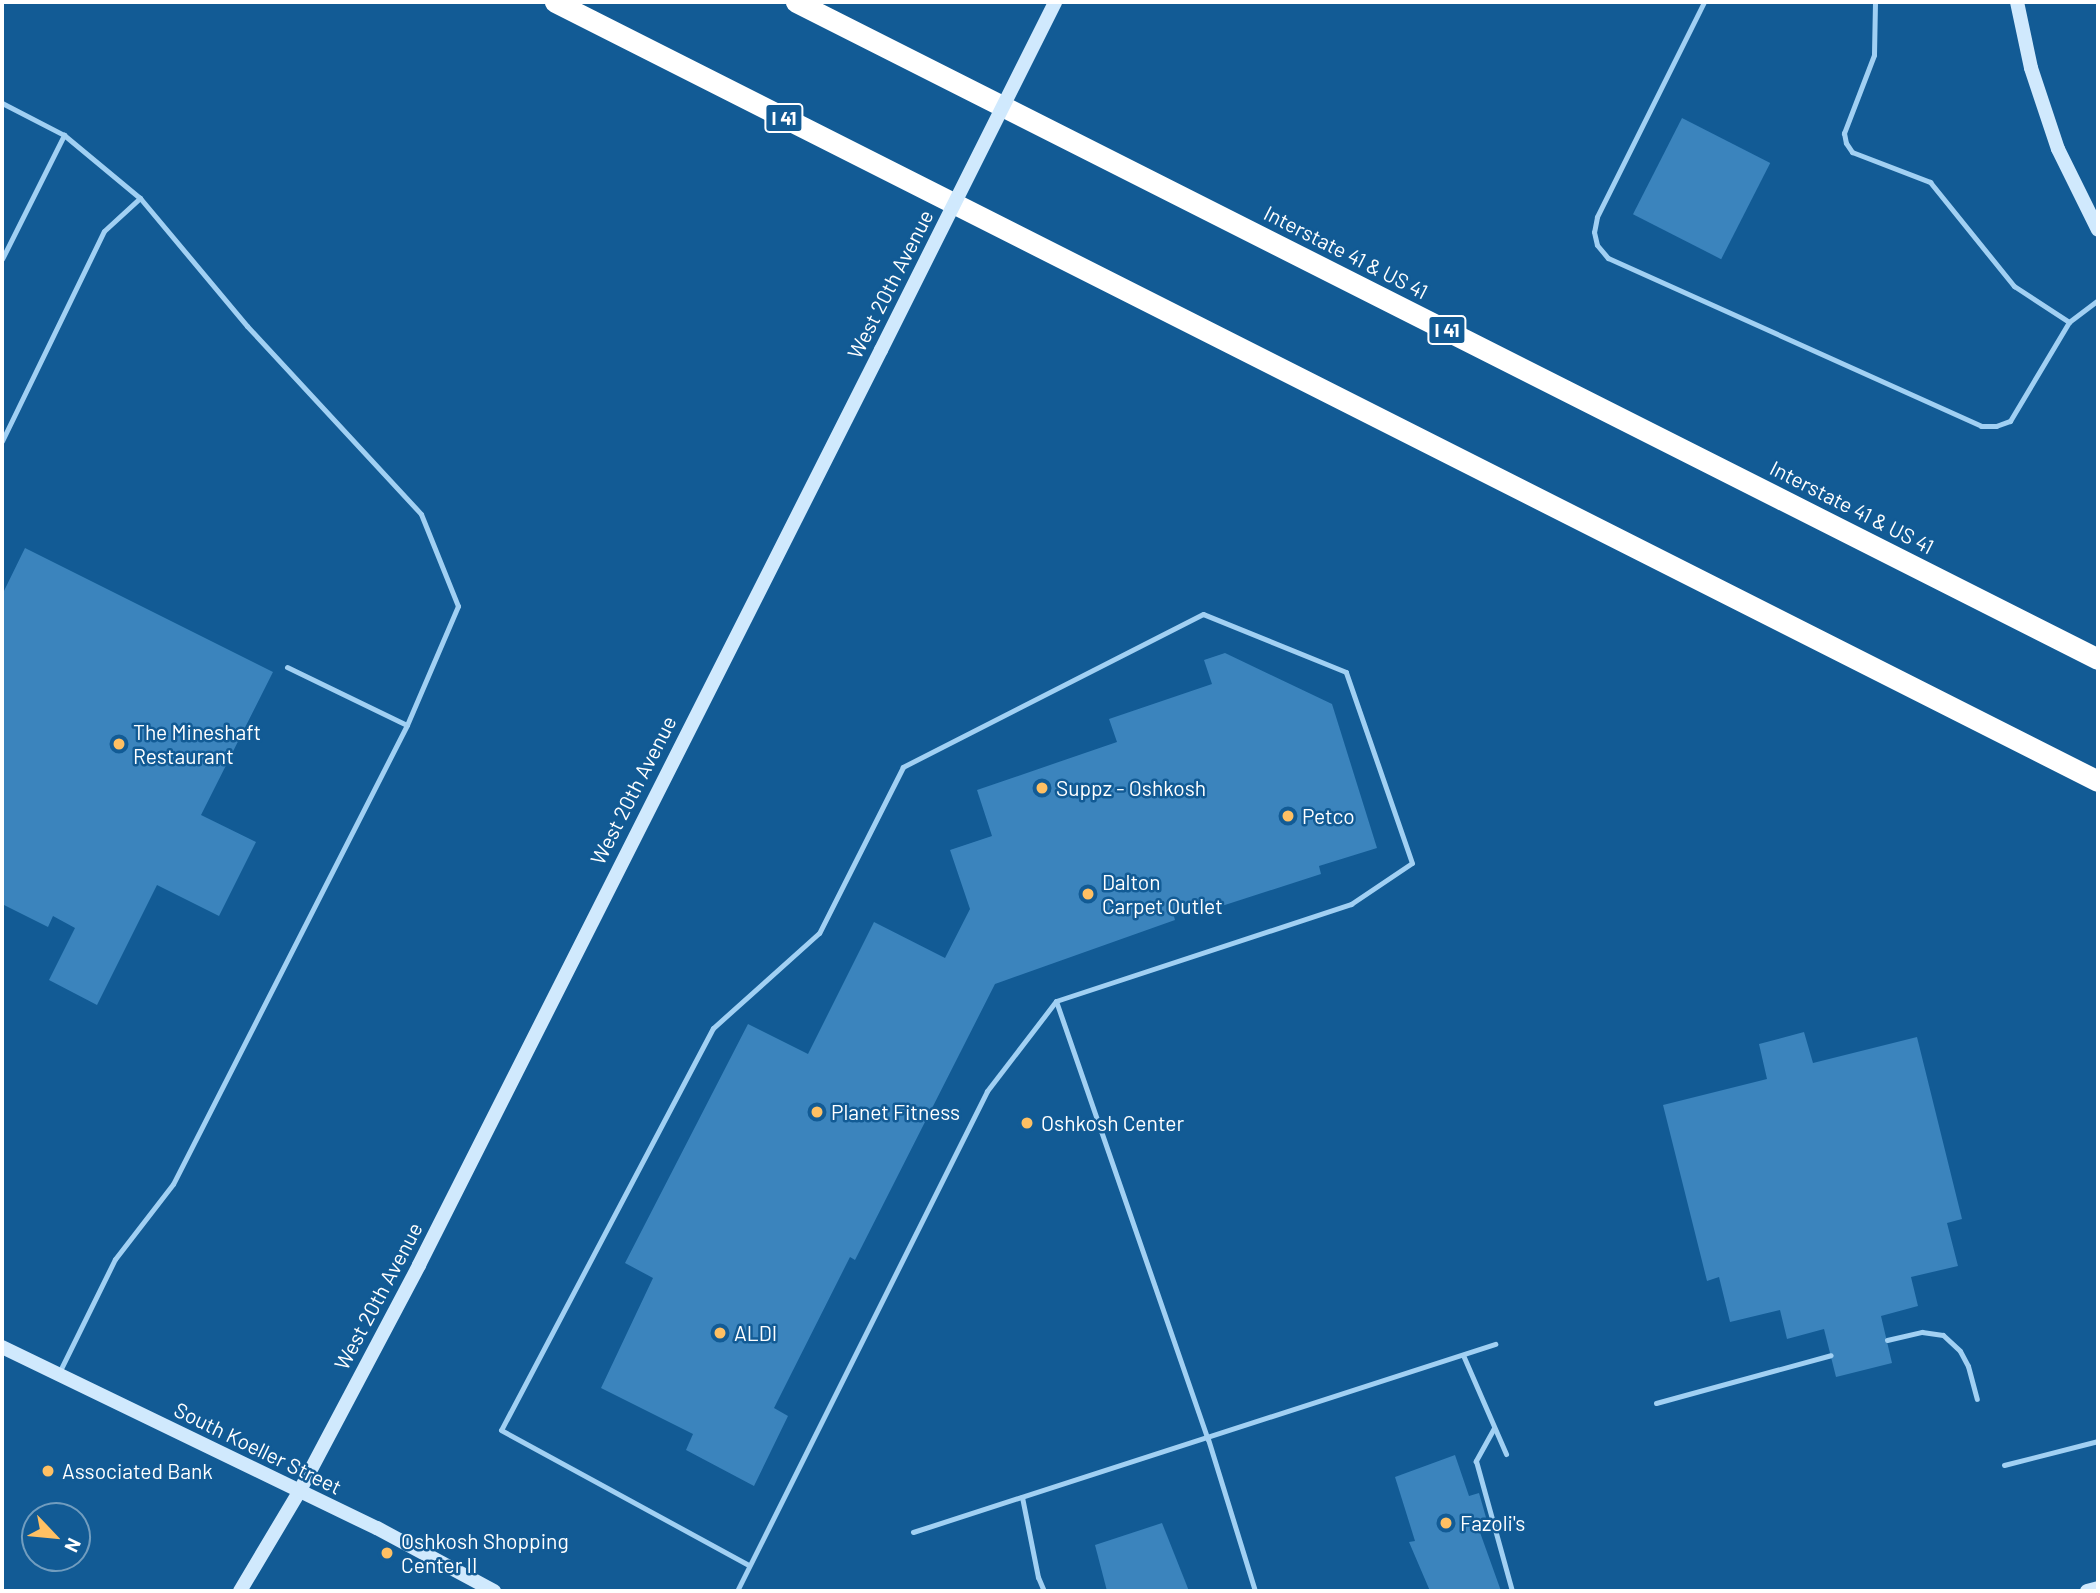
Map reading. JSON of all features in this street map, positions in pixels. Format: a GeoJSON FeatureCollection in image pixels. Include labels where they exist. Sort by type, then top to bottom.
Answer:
{"type":"FeatureCollection","features":[{"type":"Feature","properties":{"kind":"highway","name":"I 41"},"geometry":{"type":"LineString","coordinates":[[555,2],[2098,781]]}},
{"type":"Feature","properties":{"kind":"highway","name":"Interstate 41 & US 41"},"geometry":{"type":"LineString","coordinates":[[796,2],[2098,659]]}},
{"type":"Feature","properties":{"kind":"street","name":"West 20th Avenue"},"geometry":{"type":"LineString","coordinates":[[240,1591],[299,1492],[419,1265],[1055,2]]}},
{"type":"Feature","properties":{"kind":"street"},"geometry":{"type":"LineString","coordinates":[[2017,2],[2031,68],[2058,149],[2098,230]]}},
{"type":"Feature","properties":{"kind":"street","name":"South Koeller Street"},"geometry":{"type":"LineString","coordinates":[[2,1347],[376,1528],[494,1591]]}},
{"type":"Feature","properties":{"kind":"street"},"geometry":{"type":"LineString","coordinates":[[2087,1591],[2098,1588]]}},
{"type":"Feature","properties":{"kind":"lane"},"geometry":{"type":"LineString","coordinates":[[1704,2],[1597,217],[1594,232],[1597,245],[1608,258],[1981,426],[1996,426],[2010,421],[2069,322],[2098,300]]}},
{"type":"Feature","properties":{"kind":"lane"},"geometry":{"type":"LineString","coordinates":[[1875,2],[1874,55],[1844,133],[1846,143],[1852,152],[1930,182],[2014,286],[2069,322]]}},
{"type":"Feature","properties":{"kind":"lane"},"geometry":{"type":"LineString","coordinates":[[2,103],[64,135],[140,198],[247,326],[421,514],[458,606],[407,725],[173,1184],[115,1259],[58,1375]]}},
{"type":"Feature","properties":{"kind":"lane"},"geometry":{"type":"LineString","coordinates":[[2,259],[64,135]]}},
{"type":"Feature","properties":{"kind":"lane"},"geometry":{"type":"LineString","coordinates":[[2,441],[104,231],[140,198]]}},
{"type":"Feature","properties":{"kind":"lane"},"geometry":{"type":"LineString","coordinates":[[737,1591],[987,1091],[1056,1001],[1352,904],[1412,863],[1346,672],[1203,614],[903,767],[819,933],[713,1028],[501,1430],[749,1565]]}},
{"type":"Feature","properties":{"kind":"lane"},"geometry":{"type":"LineString","coordinates":[[287,667],[407,725]]}},
{"type":"Feature","properties":{"kind":"lane"},"geometry":{"type":"LineString","coordinates":[[1056,1001],[1208,1439],[1255,1591]]}},
{"type":"Feature","properties":{"kind":"lane"},"geometry":{"type":"LineString","coordinates":[[1887,1340],[1922,1332],[1943,1335],[1960,1351],[1968,1366],[1977,1399]]}},
{"type":"Feature","properties":{"kind":"lane"},"geometry":{"type":"LineString","coordinates":[[913,1532],[1208,1439],[1495,1344]]}},
{"type":"Feature","properties":{"kind":"lane"},"geometry":{"type":"LineString","coordinates":[[1463,1355],[1506,1454]]}},
{"type":"Feature","properties":{"kind":"lane"},"geometry":{"type":"LineString","coordinates":[[1656,1403],[1831,1355]]}},
{"type":"Feature","properties":{"kind":"lane"},"geometry":{"type":"LineString","coordinates":[[1494,1428],[1476,1461],[1513,1591]]}},
{"type":"Feature","properties":{"kind":"lane"},"geometry":{"type":"LineString","coordinates":[[2004,1465],[2098,1441]]}},
{"type":"Feature","properties":{"kind":"lane"},"geometry":{"type":"LineString","coordinates":[[1022,1497],[1038,1577],[1044,1591]]}},
{"type":"Feature","properties":{"kind":"building"},"geometry":{"type":"Polygon","coordinates":[[[1682,118],[1770,163],[1721,259],[1633,214],[1682,118]]]}},
{"type":"Feature","properties":{"kind":"building","name":"The Mineshaft Restaurant"},"geometry":{"type":"Polygon","coordinates":[[[25,548],[273,672],[201,815],[256,842],[219,916],[157,885],[97,1005],[49,980],[75,928],[53,916],[48,927],[2,904],[2,595],[25,548]]]}},
{"type":"Feature","properties":{"kind":"building"},"geometry":{"type":"Polygon","coordinates":[[[1225,653],[1332,704],[1377,848],[1319,866],[1321,874],[1197,914],[1194,906],[1173,913],[1175,920],[995,984],[855,1260],[850,1257],[774,1408],[788,1416],[754,1486],[686,1450],[693,1434],[601,1388],[653,1278],[625,1263],[748,1024],[808,1054],[874,922],[945,958],[970,909],[950,850],[992,836],[977,790],[1117,742],[1109,719],[1212,684],[1204,660],[1225,653]]]}},
{"type":"Feature","properties":{"kind":"building"},"geometry":{"type":"Polygon","coordinates":[[[1804,1032],[1813,1063],[1917,1037],[1962,1219],[1947,1223],[1958,1266],[1911,1277],[1918,1306],[1881,1316],[1892,1363],[1836,1377],[1824,1329],[1787,1339],[1780,1310],[1730,1322],[1719,1277],[1707,1281],[1663,1105],[1767,1079],[1759,1044],[1804,1032]]]}},
{"type":"Feature","properties":{"kind":"building","name":"Fazoli's"},"geometry":{"type":"Polygon","coordinates":[[[1455,1455],[1469,1496],[1479,1493],[1487,1521],[1477,1524],[1501,1591],[1430,1591],[1409,1542],[1415,1541],[1395,1477],[1455,1455]]]}},
{"type":"Feature","properties":{"kind":"building"},"geometry":{"type":"Polygon","coordinates":[[[1162,1523],[1189,1591],[1107,1591],[1095,1545],[1162,1523]]]}},
{"type":"Feature","properties":{"kind":"place","name":"The Mineshaft Restaurant"},"geometry":{"type":"Point","coordinates":[119,744]}},
{"type":"Feature","properties":{"kind":"place","name":"Suppz - Oshkosh"},"geometry":{"type":"Point","coordinates":[1042,788]}},
{"type":"Feature","properties":{"kind":"place","name":"Petco"},"geometry":{"type":"Point","coordinates":[1288,816]}},
{"type":"Feature","properties":{"kind":"place","name":"Dalton Carpet Outlet"},"geometry":{"type":"Point","coordinates":[1088,894]}},
{"type":"Feature","properties":{"kind":"place","name":"Planet Fitness"},"geometry":{"type":"Point","coordinates":[817,1112]}},
{"type":"Feature","properties":{"kind":"place","name":"Oshkosh Center"},"geometry":{"type":"Point","coordinates":[1027,1123]}},
{"type":"Feature","properties":{"kind":"place","name":"ALDI"},"geometry":{"type":"Point","coordinates":[720,1333]}},
{"type":"Feature","properties":{"kind":"place","name":"Associated Bank"},"geometry":{"type":"Point","coordinates":[48,1471]}},
{"type":"Feature","properties":{"kind":"place","name":"Fazoli's"},"geometry":{"type":"Point","coordinates":[1446,1523]}},
{"type":"Feature","properties":{"kind":"place","name":"Oshkosh Shopping Center II"},"geometry":{"type":"Point","coordinates":[387,1553]}}]}
